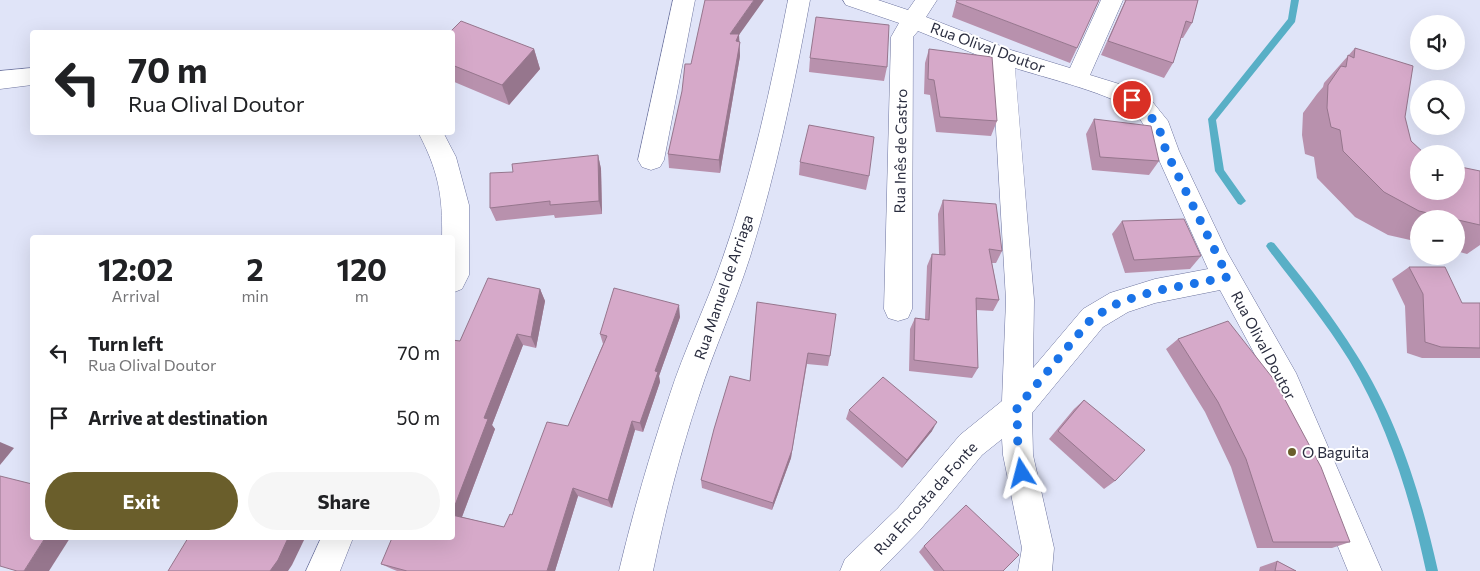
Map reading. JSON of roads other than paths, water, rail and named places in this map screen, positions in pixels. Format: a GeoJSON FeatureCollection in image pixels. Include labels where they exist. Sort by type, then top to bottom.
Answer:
{"type":"FeatureCollection","features":[{"type":"Feature","properties":{"kind":"street"},"geometry":{"type":"LineString","coordinates":[[651,160],[684,0]]}},
{"type":"Feature","properties":{"kind":"street","name":"Rua Manuel de Arriaga"},"geometry":{"type":"LineString","coordinates":[[636,571],[646,527],[684,396],[736,259],[761,176],[782,89],[799,0]]}},
{"type":"Feature","properties":{"kind":"street","name":"Rua Olival Doutor"},"geometry":{"type":"LineString","coordinates":[[854,0],[920,10],[1003,56],[1121,93],[1143,106],[1159,128],[1166,151],[1228,277],[1286,383],[1365,571]]}},
{"type":"Feature","properties":{"kind":"street"},"geometry":{"type":"LineString","coordinates":[[1077,78],[1112,0]]}},
{"type":"Feature","properties":{"kind":"street","name":"Rua Inês de Castro"},"geometry":{"type":"LineString","coordinates":[[898,309],[902,37],[920,10]]}},
{"type":"Feature","properties":{"kind":"street"},"geometry":{"type":"LineString","coordinates":[[1003,56],[1020,300],[1017,408],[1018,455],[1038,548],[1035,571]]}},
{"type":"Feature","properties":{"kind":"street"},"geometry":{"type":"LineString","coordinates":[[0,80],[30,77]]}},
{"type":"Feature","properties":{"kind":"street"},"geometry":{"type":"LineString","coordinates":[[432,135],[444,157],[456,205],[455,242]]}},
{"type":"Feature","properties":{"kind":"street","name":"Rua Encosta da Fonte"},"geometry":{"type":"LineString","coordinates":[[857,571],[909,519],[971,445],[1017,408],[1092,318],[1120,302],[1155,291],[1228,277]]}},
{"type":"Feature","properties":{"kind":"street"},"geometry":{"type":"LineString","coordinates":[[323,571],[336,540]]}},
{"type":"Feature","properties":{"kind":"waterway"},"geometry":{"type":"LineString","coordinates":[[1241,201],[1220,171],[1212,119],[1292,20],[1295,0]]}},
{"type":"Feature","properties":{"kind":"waterway"},"geometry":{"type":"LineString","coordinates":[[1271,246],[1343,341],[1375,398],[1405,470],[1420,520],[1432,571]]}},
{"type":"Feature","properties":{"kind":"place","name":"O Baguita"},"geometry":{"type":"Point","coordinates":[1292,452]}}]}
